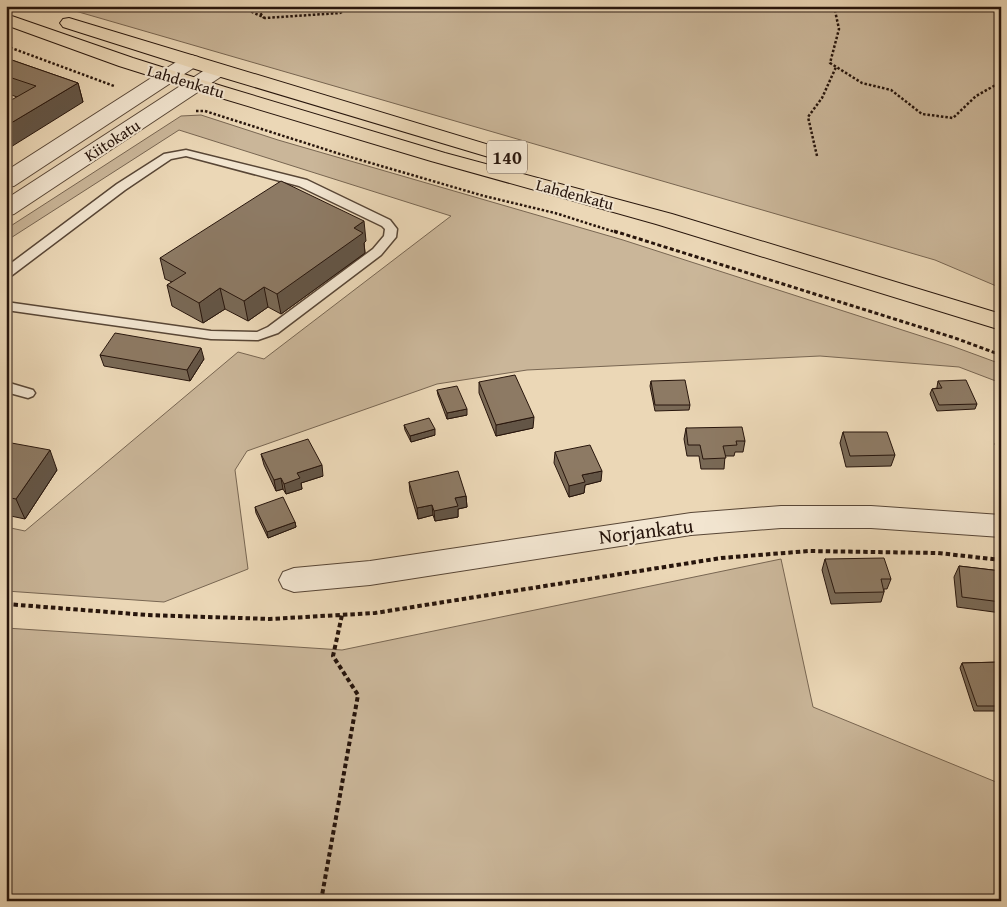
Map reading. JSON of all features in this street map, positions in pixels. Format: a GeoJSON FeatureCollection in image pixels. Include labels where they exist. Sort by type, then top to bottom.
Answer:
{"type":"FeatureCollection","features":[{"type":"Feature","properties":{"kind":"main road","name":"Lahdenkatu"},"geometry":{"type":"LineString","coordinates":[[15,6],[218,70],[1001,305]]}},
{"type":"Feature","properties":{"kind":"main road","name":"Lahdenkatu"},"geometry":{"type":"LineString","coordinates":[[6,19],[168,76],[438,157],[573,193],[710,233],[1001,322]]}},
{"type":"Feature","properties":{"kind":"street","name":"Kiitokatu"},"geometry":{"type":"LineString","coordinates":[[6,181],[191,61]]}},
{"type":"Feature","properties":{"kind":"street","name":"Kiitokatu"},"geometry":{"type":"LineString","coordinates":[[6,209],[218,70]]}},
{"type":"Feature","properties":{"kind":"street","name":"Norjankatu"},"geometry":{"type":"LineString","coordinates":[[294,580],[370,573],[691,524],[781,517],[871,517],[1001,526]]}},
{"type":"Feature","properties":{"kind":"lane"},"geometry":{"type":"LineString","coordinates":[[6,273],[121,187],[168,156],[176,154],[199,155],[303,183],[386,223],[391,229],[390,237],[377,252],[273,330],[258,336],[211,335],[6,306]]}},
{"type":"Feature","properties":{"kind":"lane"},"geometry":{"type":"LineString","coordinates":[[6,387],[28,393]]}},
{"type":"Feature","properties":{"kind":"path"},"geometry":{"type":"LineString","coordinates":[[239,6],[264,18],[340,13],[352,6]]}},
{"type":"Feature","properties":{"kind":"path"},"geometry":{"type":"LineString","coordinates":[[255,6],[264,18]]}},
{"type":"Feature","properties":{"kind":"path"},"geometry":{"type":"LineString","coordinates":[[306,6],[340,13]]}},
{"type":"Feature","properties":{"kind":"path"},"geometry":{"type":"LineString","coordinates":[[834,6],[840,20],[840,31],[830,63],[862,83],[890,90],[922,114],[953,118],[976,96],[1001,82]]}},
{"type":"Feature","properties":{"kind":"path"},"geometry":{"type":"LineString","coordinates":[[6,46],[26,55],[116,86]]}},
{"type":"Feature","properties":{"kind":"path"},"geometry":{"type":"LineString","coordinates":[[817,156],[808,117],[822,98],[836,67]]}},
{"type":"Feature","properties":{"kind":"path"},"geometry":{"type":"LineString","coordinates":[[188,110],[204,111],[340,154],[484,196],[555,213],[956,338],[1001,355]]}},
{"type":"Feature","properties":{"kind":"path"},"geometry":{"type":"LineString","coordinates":[[6,604],[147,614],[270,619],[375,613],[721,558],[809,551],[938,553],[1001,560]]}},
{"type":"Feature","properties":{"kind":"path"},"geometry":{"type":"LineString","coordinates":[[321,901],[358,695],[333,656],[342,615]]}},
{"type":"Feature","properties":{"kind":"shaded area"},"geometry":{"type":"Polygon","coordinates":[[[58,6],[1001,6],[1001,288],[935,260],[58,6]]]}},
{"type":"Feature","properties":{"kind":"shaded area"},"geometry":{"type":"Polygon","coordinates":[[[201,115],[278,140],[623,240],[952,346],[1001,364],[1001,383],[959,367],[820,356],[527,370],[437,384],[247,451],[235,470],[248,569],[164,602],[6,591],[6,527],[25,531],[238,352],[264,359],[451,216],[179,130],[6,241],[6,229],[181,116],[201,115]]]}},
{"type":"Feature","properties":{"kind":"shaded area"},"geometry":{"type":"Polygon","coordinates":[[[781,559],[813,707],[1001,784],[1001,901],[6,901],[6,628],[342,650],[781,559]]]}},
{"type":"Feature","properties":{"kind":"building"},"geometry":{"type":"Polygon","coordinates":[[[6,58],[78,83],[6,126],[6,103],[36,86],[6,76],[6,58]]]}},
{"type":"Feature","properties":{"kind":"building"},"geometry":{"type":"Polygon","coordinates":[[[281,181],[364,221],[354,228],[363,233],[277,294],[264,287],[244,301],[220,288],[199,303],[167,285],[186,273],[160,258],[281,181]]]}},
{"type":"Feature","properties":{"kind":"building"},"geometry":{"type":"Polygon","coordinates":[[[115,333],[201,348],[187,370],[100,355],[115,333]]]}},
{"type":"Feature","properties":{"kind":"building"},"geometry":{"type":"Polygon","coordinates":[[[515,375],[534,417],[496,425],[479,382],[515,375]]]}},
{"type":"Feature","properties":{"kind":"building"},"geometry":{"type":"Polygon","coordinates":[[[685,380],[690,405],[655,405],[651,381],[685,380]]]}},
{"type":"Feature","properties":{"kind":"building"},"geometry":{"type":"Polygon","coordinates":[[[966,380],[977,404],[939,405],[932,389],[942,388],[938,381],[966,380]]]}},
{"type":"Feature","properties":{"kind":"building"},"geometry":{"type":"Polygon","coordinates":[[[457,386],[467,409],[447,413],[437,390],[457,386]]]}},
{"type":"Feature","properties":{"kind":"building"},"geometry":{"type":"Polygon","coordinates":[[[429,418],[435,429],[410,436],[404,425],[429,418]]]}},
{"type":"Feature","properties":{"kind":"building"},"geometry":{"type":"Polygon","coordinates":[[[742,427],[745,441],[736,441],[737,445],[723,446],[726,458],[703,459],[700,445],[688,445],[686,428],[742,427]]]}},
{"type":"Feature","properties":{"kind":"building"},"geometry":{"type":"Polygon","coordinates":[[[843,432],[887,432],[895,455],[850,456],[843,432]]]}},
{"type":"Feature","properties":{"kind":"building"},"geometry":{"type":"Polygon","coordinates":[[[308,439],[322,465],[297,473],[300,478],[284,484],[281,478],[274,480],[261,454],[308,439]]]}},
{"type":"Feature","properties":{"kind":"building"},"geometry":{"type":"Polygon","coordinates":[[[6,442],[50,450],[16,499],[6,497],[6,442]]]}},
{"type":"Feature","properties":{"kind":"building"},"geometry":{"type":"Polygon","coordinates":[[[590,445],[602,471],[582,475],[585,482],[569,486],[555,452],[590,445]]]}},
{"type":"Feature","properties":{"kind":"building"},"geometry":{"type":"Polygon","coordinates":[[[458,471],[466,496],[455,498],[458,506],[434,511],[432,505],[417,508],[409,482],[458,471]]]}},
{"type":"Feature","properties":{"kind":"building"},"geometry":{"type":"Polygon","coordinates":[[[283,497],[295,522],[267,532],[255,507],[283,497]]]}},
{"type":"Feature","properties":{"kind":"building"},"geometry":{"type":"Polygon","coordinates":[[[884,558],[891,579],[881,579],[884,592],[835,593],[825,559],[884,558]]]}},
{"type":"Feature","properties":{"kind":"building"},"geometry":{"type":"Polygon","coordinates":[[[959,566],[1001,571],[1001,602],[962,597],[959,566]]]}},
{"type":"Feature","properties":{"kind":"building"},"geometry":{"type":"Polygon","coordinates":[[[1001,662],[1001,706],[977,706],[962,663],[1001,662]]]}}]}
